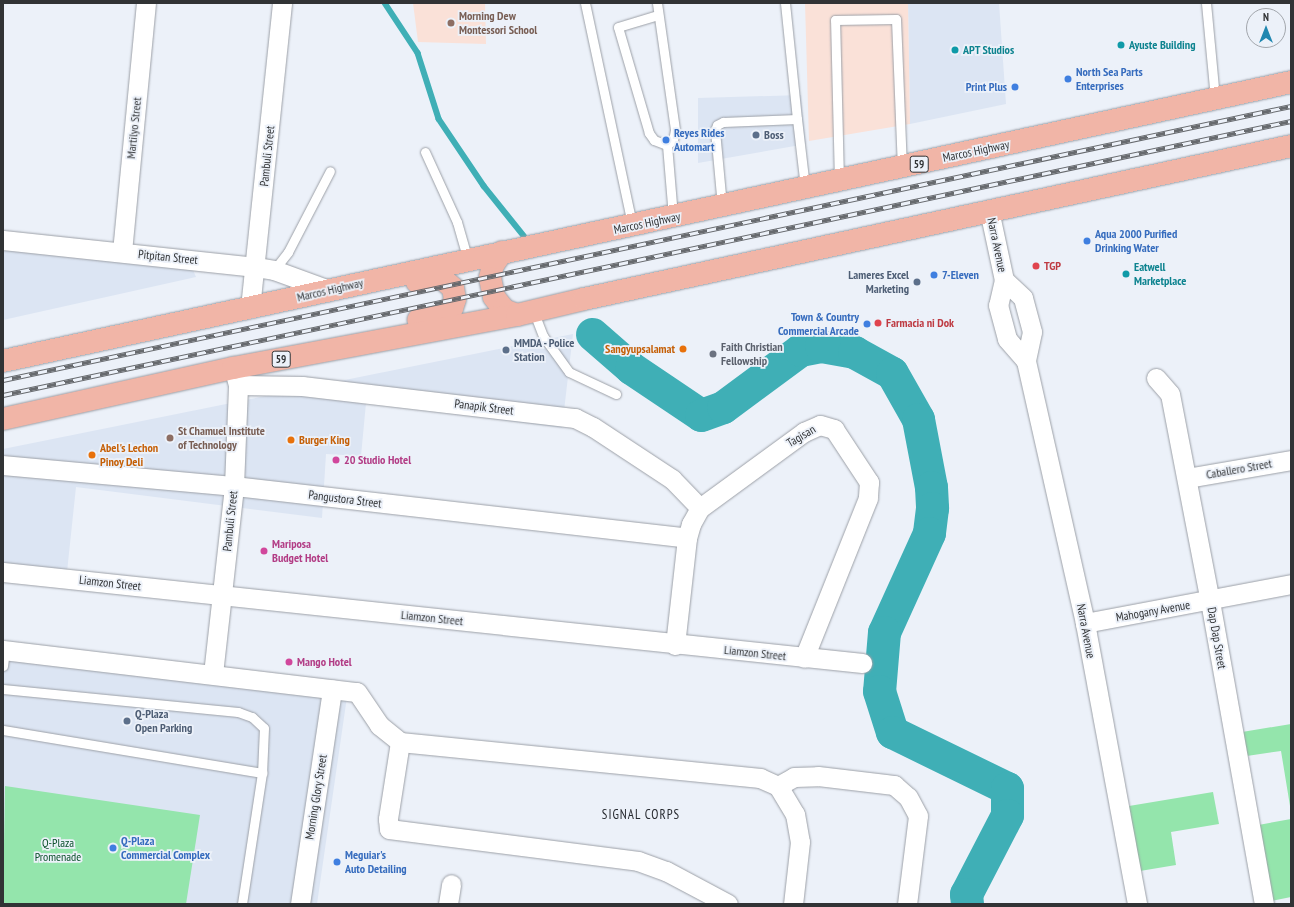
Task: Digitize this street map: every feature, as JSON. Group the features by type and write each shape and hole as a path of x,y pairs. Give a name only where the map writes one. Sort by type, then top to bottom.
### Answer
{"main road":[{"name":"Marcos Highway","path":"3,361 548,242 633,226 1291,82"},
{"name":"59","path":"3,420 236,376 990,210 1291,146"},
{"path":"511,250 493,265 490,278 494,297 504,310 525,313"},
{"path":"236,376 255,354 445,315 452,308 454,299 453,288 440,277 274,311 250,308"}],"street":[{"name":"Martilyo Street","path":"122,252 146,3"},
{"name":"Pambuli Street","path":"250,308 256,266 282,3"},
{"name":"Narra Avenue","path":"990,210 1004,280 998,305 1007,339 1026,361"},
{"name":"Pitpitan Street","path":"3,240 256,266 274,270 330,290"},
{"name":"Narra Avenue","path":"1004,280 1023,298 1032,332 1026,361 1085,622 1137,904"},
{"name":"Pambuli Street","path":"213,674 234,486 236,376"},
{"name":"Panapik Street","path":"236,376 302,386 575,418 672,480 700,508"},
{"name":"Dap Dap Street","path":"1156,378 1170,394 1210,601 1264,904"},
{"name":"Tagisan","path":"675,645 687,538 691,524 700,508 804,432 820,425 834,429 869,482 868,498 804,658"},
{"name":"Caballero Street","path":"1187,478 1291,460"},
{"name":"Pangustora Street","path":"3,465 234,486 687,538"},
{"name":"Liamzon Street","path":"3,572 675,645 862,663"},
{"name":"Mahogany Avenue","path":"1085,622 1210,601 1291,584"},
{"path":"4,655 213,674 357,692 379,725 400,742 760,778 778,786 795,814 800,842 793,904"},
{"name":"Morning Glory Street","path":"300,904 332,689"},
{"path":"400,742 388,819 390,829 638,861 666,871 728,904"},
{"path":"778,786 794,777 818,776 894,785 908,797 918,816 907,904"},
{"path":"448,904 451,884"}],"lane":[{"path":"585,3 633,226"},
{"path":"657,3 675,130 673,140 667,145"},
{"path":"785,3 805,188"},
{"path":"1206,3 1215,99"},
{"path":"658,15 618,27 649,133 654,140 667,145"},
{"path":"839,181 835,20 896,19 902,167"},
{"path":"722,206 717,167 715,130 717,125 723,122 797,119"},
{"path":"667,145 673,217"},
{"path":"425,152 457,222 468,260"},
{"path":"274,270 288,252 330,171"},
{"path":"525,313 570,372 616,394"},
{"path":"3,689 238,712 252,717 264,728 262,773 242,904"},
{"path":"3,730 262,773"}],"shaded area":[{"name":"Morning Dew Montessori School","path":"413,3 485,3 486,44 418,42"},
{"path":"805,3 908,3 910,124 809,141"},
{"name":"APT Studios","path":"908,3 999,3 1006,104 910,124"},
{"path":"801,95 806,144 698,163 698,98"},
{"path":"3,241 187,256 196,277 3,320"},
{"path":"573,334 562,428 366,403 361,456 326,454 322,518 76,487 67,572 3,565 3,449"},
{"path":"3,641 349,683 317,904 3,904"}],"green space":[{"path":"1291,724 1291,812 1281,751 1240,757 1236,733"},
{"name":"Q-Plaza Promenade","path":"5,786 200,815 186,904 3,904"},
{"path":"1213,792 1219,824 1171,832 1176,865 1134,872 1123,807"},
{"path":"1291,819 1291,897 1266,902 1253,826"}],"waterway":[{"path":"385,3 418,53 439,119 484,186 524,236"},
{"path":"592,334 631,368 701,415 723,407 800,350 821,346 854,352 892,373 918,419 931,487 932,508 929,533 884,632 879,691 892,732 1007,788 1007,815 966,894 967,904"}],"railway":[{"path":"3,380 1291,106"},
{"path":"3,395 1291,121"}],"place":[{"name":"Morning Dew Montessori School","path":"451,23"},
{"name":"Ayuste Building","path":"1121,45"},
{"name":"APT Studios","path":"955,50"},
{"name":"North Sea Parts Enterprises","path":"1068,79"},
{"name":"Print Plus","path":"1015,87"},
{"name":"Boss","path":"756,135"},
{"name":"Reyes Rides Automart","path":"666,140"},
{"name":"Aqua 2000 Purified Drinking Water","path":"1087,241"},
{"name":"TGP","path":"1036,266"},
{"name":"Eatwell Marketplace","path":"1126,274"},
{"name":"7-Eleven","path":"934,275"},
{"name":"Lameres Excel Marketing","path":"917,282"},
{"name":"Farmacia ni Dok","path":"878,323"},
{"name":"Town & Country Commercial Arcade","path":"867,324"},
{"name":"Sangyupsalamat","path":"683,349"},
{"name":"MMDA - Police Station","path":"506,350"},
{"name":"Faith Christian Fellowship","path":"713,354"},
{"name":"St Chamuel Institute of Technology","path":"170,438"},
{"name":"Burger King","path":"291,440"},
{"name":"Abel's Lechon Pinoy Deli","path":"92,455"},
{"name":"20 Studio Hotel","path":"336,460"},
{"name":"Mariposa Budget Hotel","path":"264,551"},
{"name":"Mango Hotel","path":"289,662"},
{"name":"Q-Plaza Open Parking","path":"127,721"},
{"name":"Q-Plaza Commercial Complex","path":"113,848"},
{"name":"Meguiar's Auto Detailing","path":"337,862"}],"district":[{"name":"SIGNAL CORPS","path":"641,815"}]}
